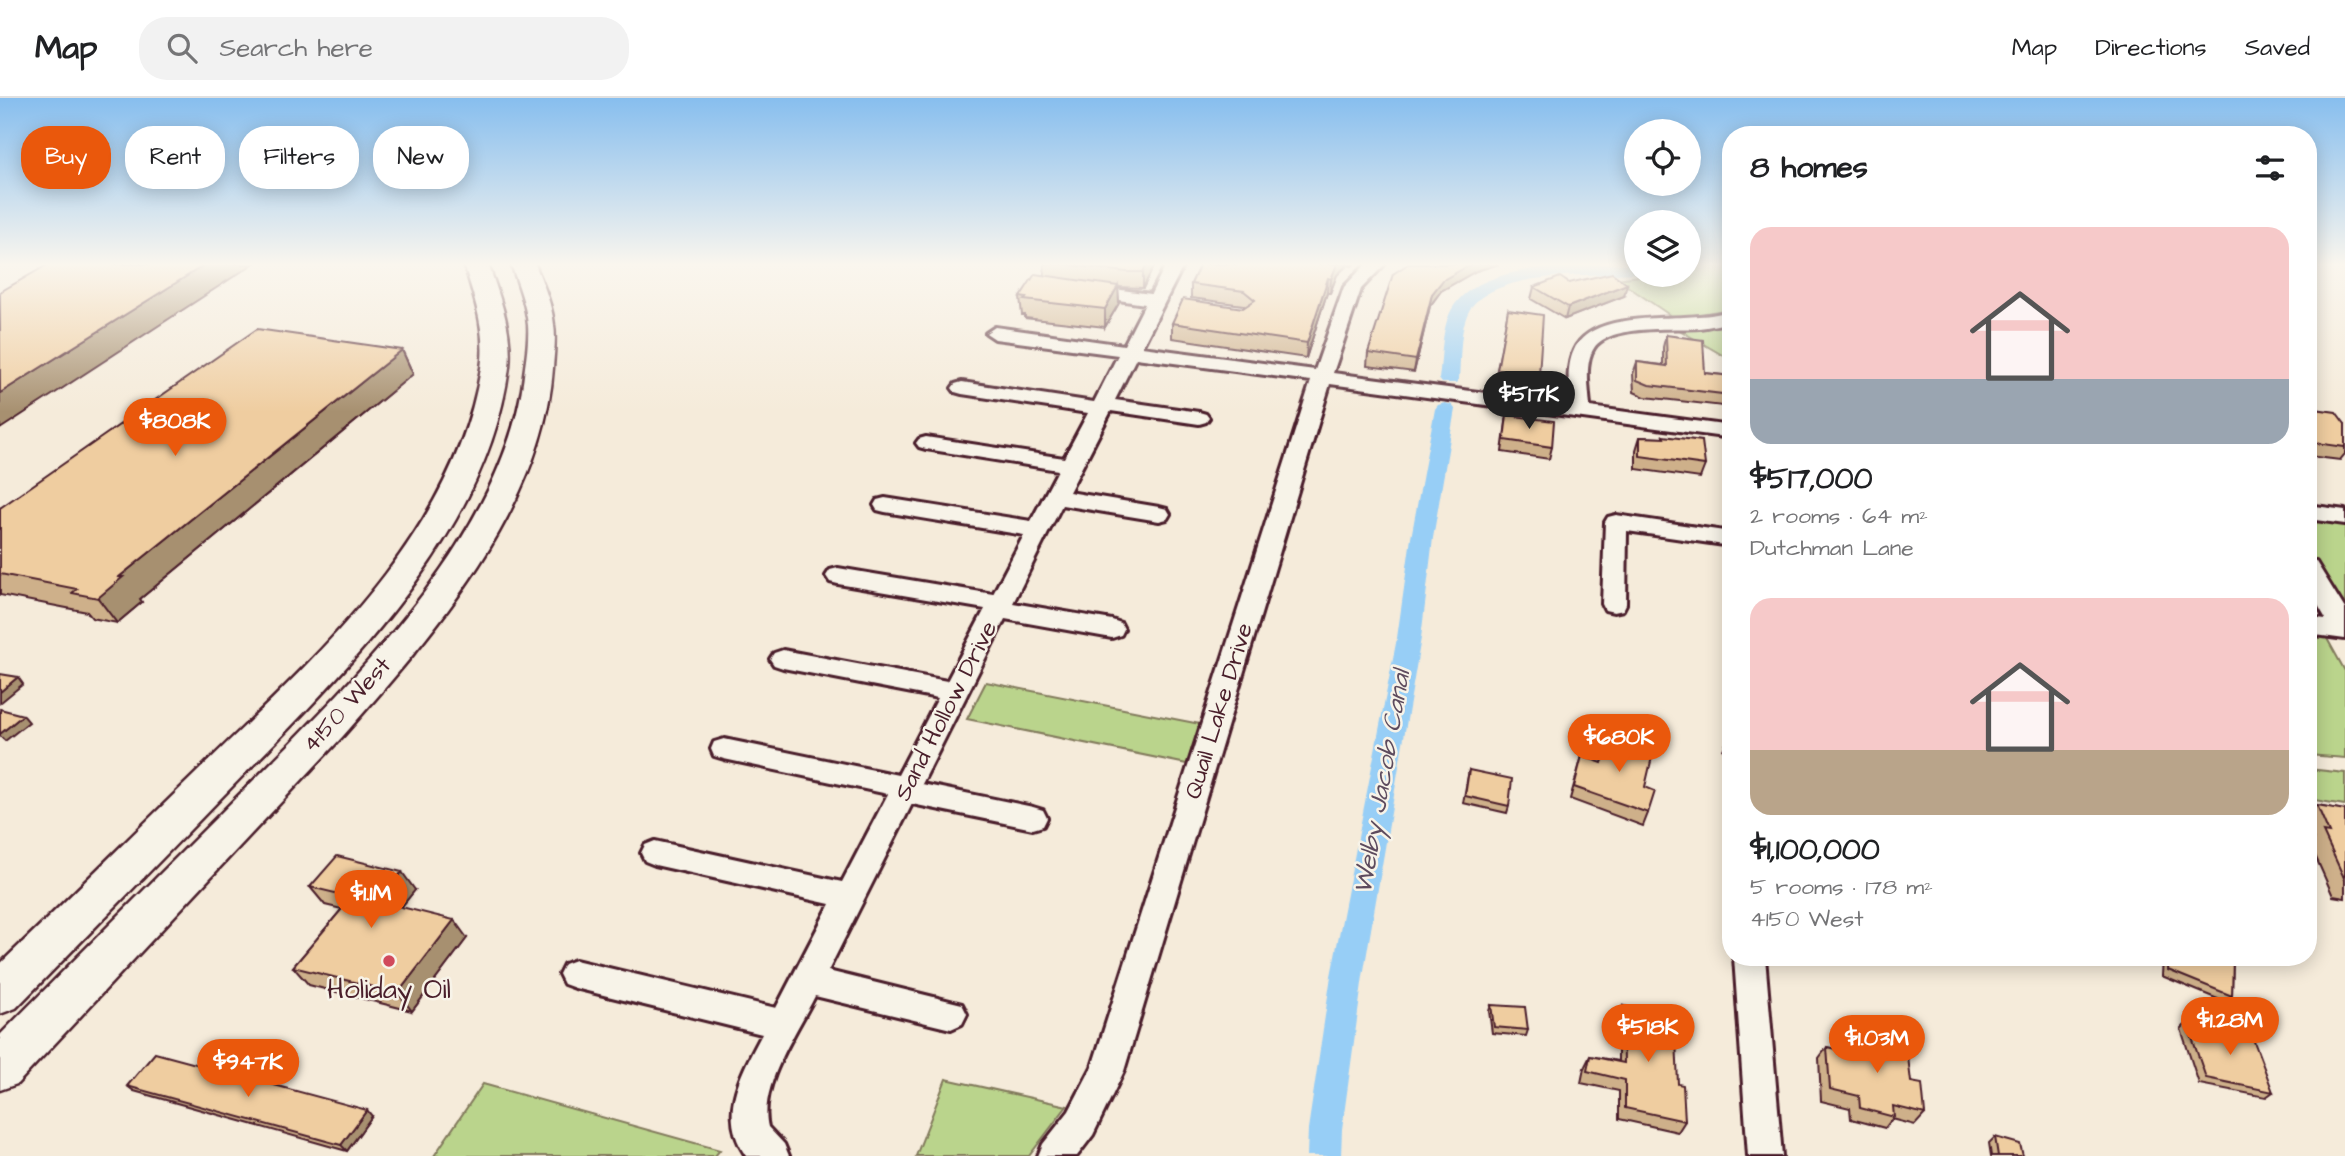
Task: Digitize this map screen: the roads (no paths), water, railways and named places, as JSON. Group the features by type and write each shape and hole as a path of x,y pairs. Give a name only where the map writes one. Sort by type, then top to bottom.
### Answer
{"street":[{"name":"4150 West","path":"0,994 309,685 367,618 416,553 462,475 482,426 491,390 496,344 491,313"},
{"name":"4150 West","path":"0,1068 329,727 407,639 460,566 482,533 513,470 527,432 539,384 542,346 539,313"},
{"name":"Sand Hollow Drive","path":"772,1156 757,1143 747,1114 754,1083 1151,313"},
{"name":"Quail Lake Drive","path":"1055,1156 1096,1097 1116,1045 1343,313"},
{"path":"1580,411 1582,352 1595,337 1611,330 1634,326 1722,318"},
{"path":"995,333 1722,431"},
{"path":"962,388 1199,418"},
{"path":"926,443 1072,466"},
{"path":"1056,497 1159,514"},
{"path":"885,505 1039,530"},
{"path":"2317,513 2345,517"},
{"path":"1614,604 1616,522 1722,538"},
{"path":"838,576 1112,629"},
{"path":"2317,582 2345,630"},
{"path":"2317,626 2345,630"},
{"path":"783,659 955,692"},
{"path":"724,749 1033,818"},
{"path":"655,853 850,896"},
{"path":"1750,966 1765,1156"},
{"path":"575,974 784,1025"},
{"path":"807,980 951,1014"}],"waterway":[{"name":"Welby Jacob Canal","path":"1449,379 1459,313"},
{"name":"Welby Jacob Canal","path":"1324,1156 1325,1129 1347,976 1409,638 1422,538 1445,409"}],"place":[{"name":"Holiday Oil","path":"389,961"}]}
